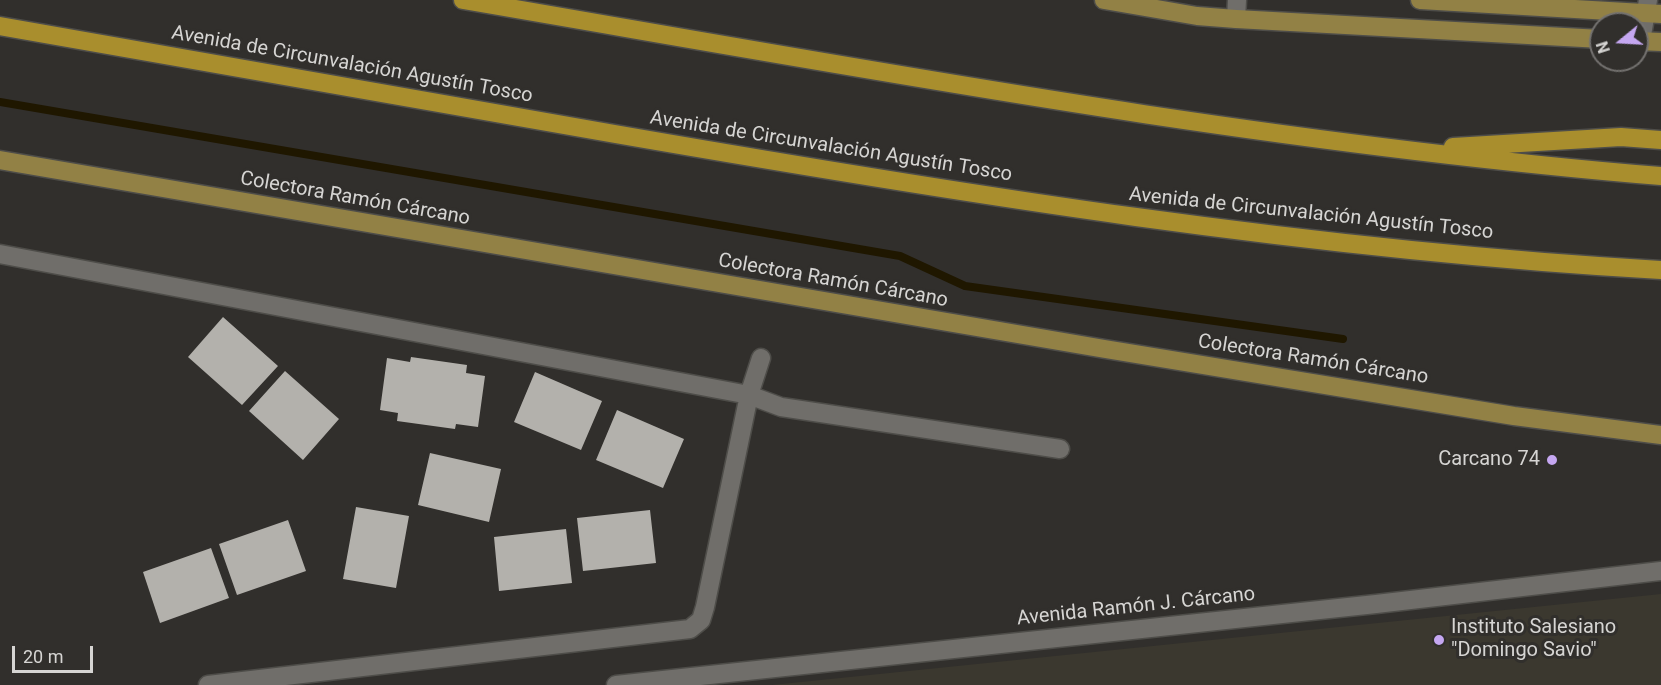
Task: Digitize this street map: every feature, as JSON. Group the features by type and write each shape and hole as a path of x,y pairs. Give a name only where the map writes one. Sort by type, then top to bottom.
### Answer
{"highway":[{"path":"463,0 972,87 1210,124 1403,151 1661,176"},
{"name":"Avenida de Circunvalación Agustín Tosco","path":"0,26 807,167 1113,215 1448,254 1661,270"},
{"path":"1403,151 1621,136 1661,140"},
{"path":"1602,267 1661,278"}],"main road":[{"path":"1104,0 1197,16 1589,38"},
{"path":"1420,0 1652,9"},
{"name":"Colectora Ramón Cárcano","path":"0,160 1116,351 1514,416 1661,435"}],"street":[{"path":"1236,19 1237,0"},
{"path":"0,254 749,395 781,407 1060,448"},
{"path":"208,685 690,629 701,620 705,607 749,395 761,358"},
{"name":"Avenida Ramón J. Cárcano","path":"616,685 1376,604 1661,571"}],"shaded area":[{"name":"Instituto Salesiano \"Domingo Savio\"","path":"1661,594 1661,685 772,685"}],"building":[{"path":"223,317 278,366 242,405 188,357"},
{"path":"411,357 467,365 466,373 485,376 478,427 456,424 455,429 397,421 398,413 380,410 387,358 410,362"},
{"path":"285,371 339,419 303,460 249,411"},
{"path":"535,372 602,401 581,450 514,422"},
{"path":"617,410 684,439 663,488 596,460"},
{"path":"430,453 501,469 489,522 418,505"},
{"path":"356,507 409,516 396,588 343,579"},
{"path":"650,510 656,563 583,571 577,518"},
{"path":"288,520 306,571 237,595 219,544"},
{"path":"566,529 572,583 499,591 494,537"},
{"path":"211,548 229,598 160,623 143,572"}],"waterway":[{"path":"0,102 900,256 965,286 1343,339"}],"place":[{"name":"Carcano 74","path":"1552,460"},
{"name":"Instituto Salesiano \"Domingo Savio\"","path":"1439,640"}]}
